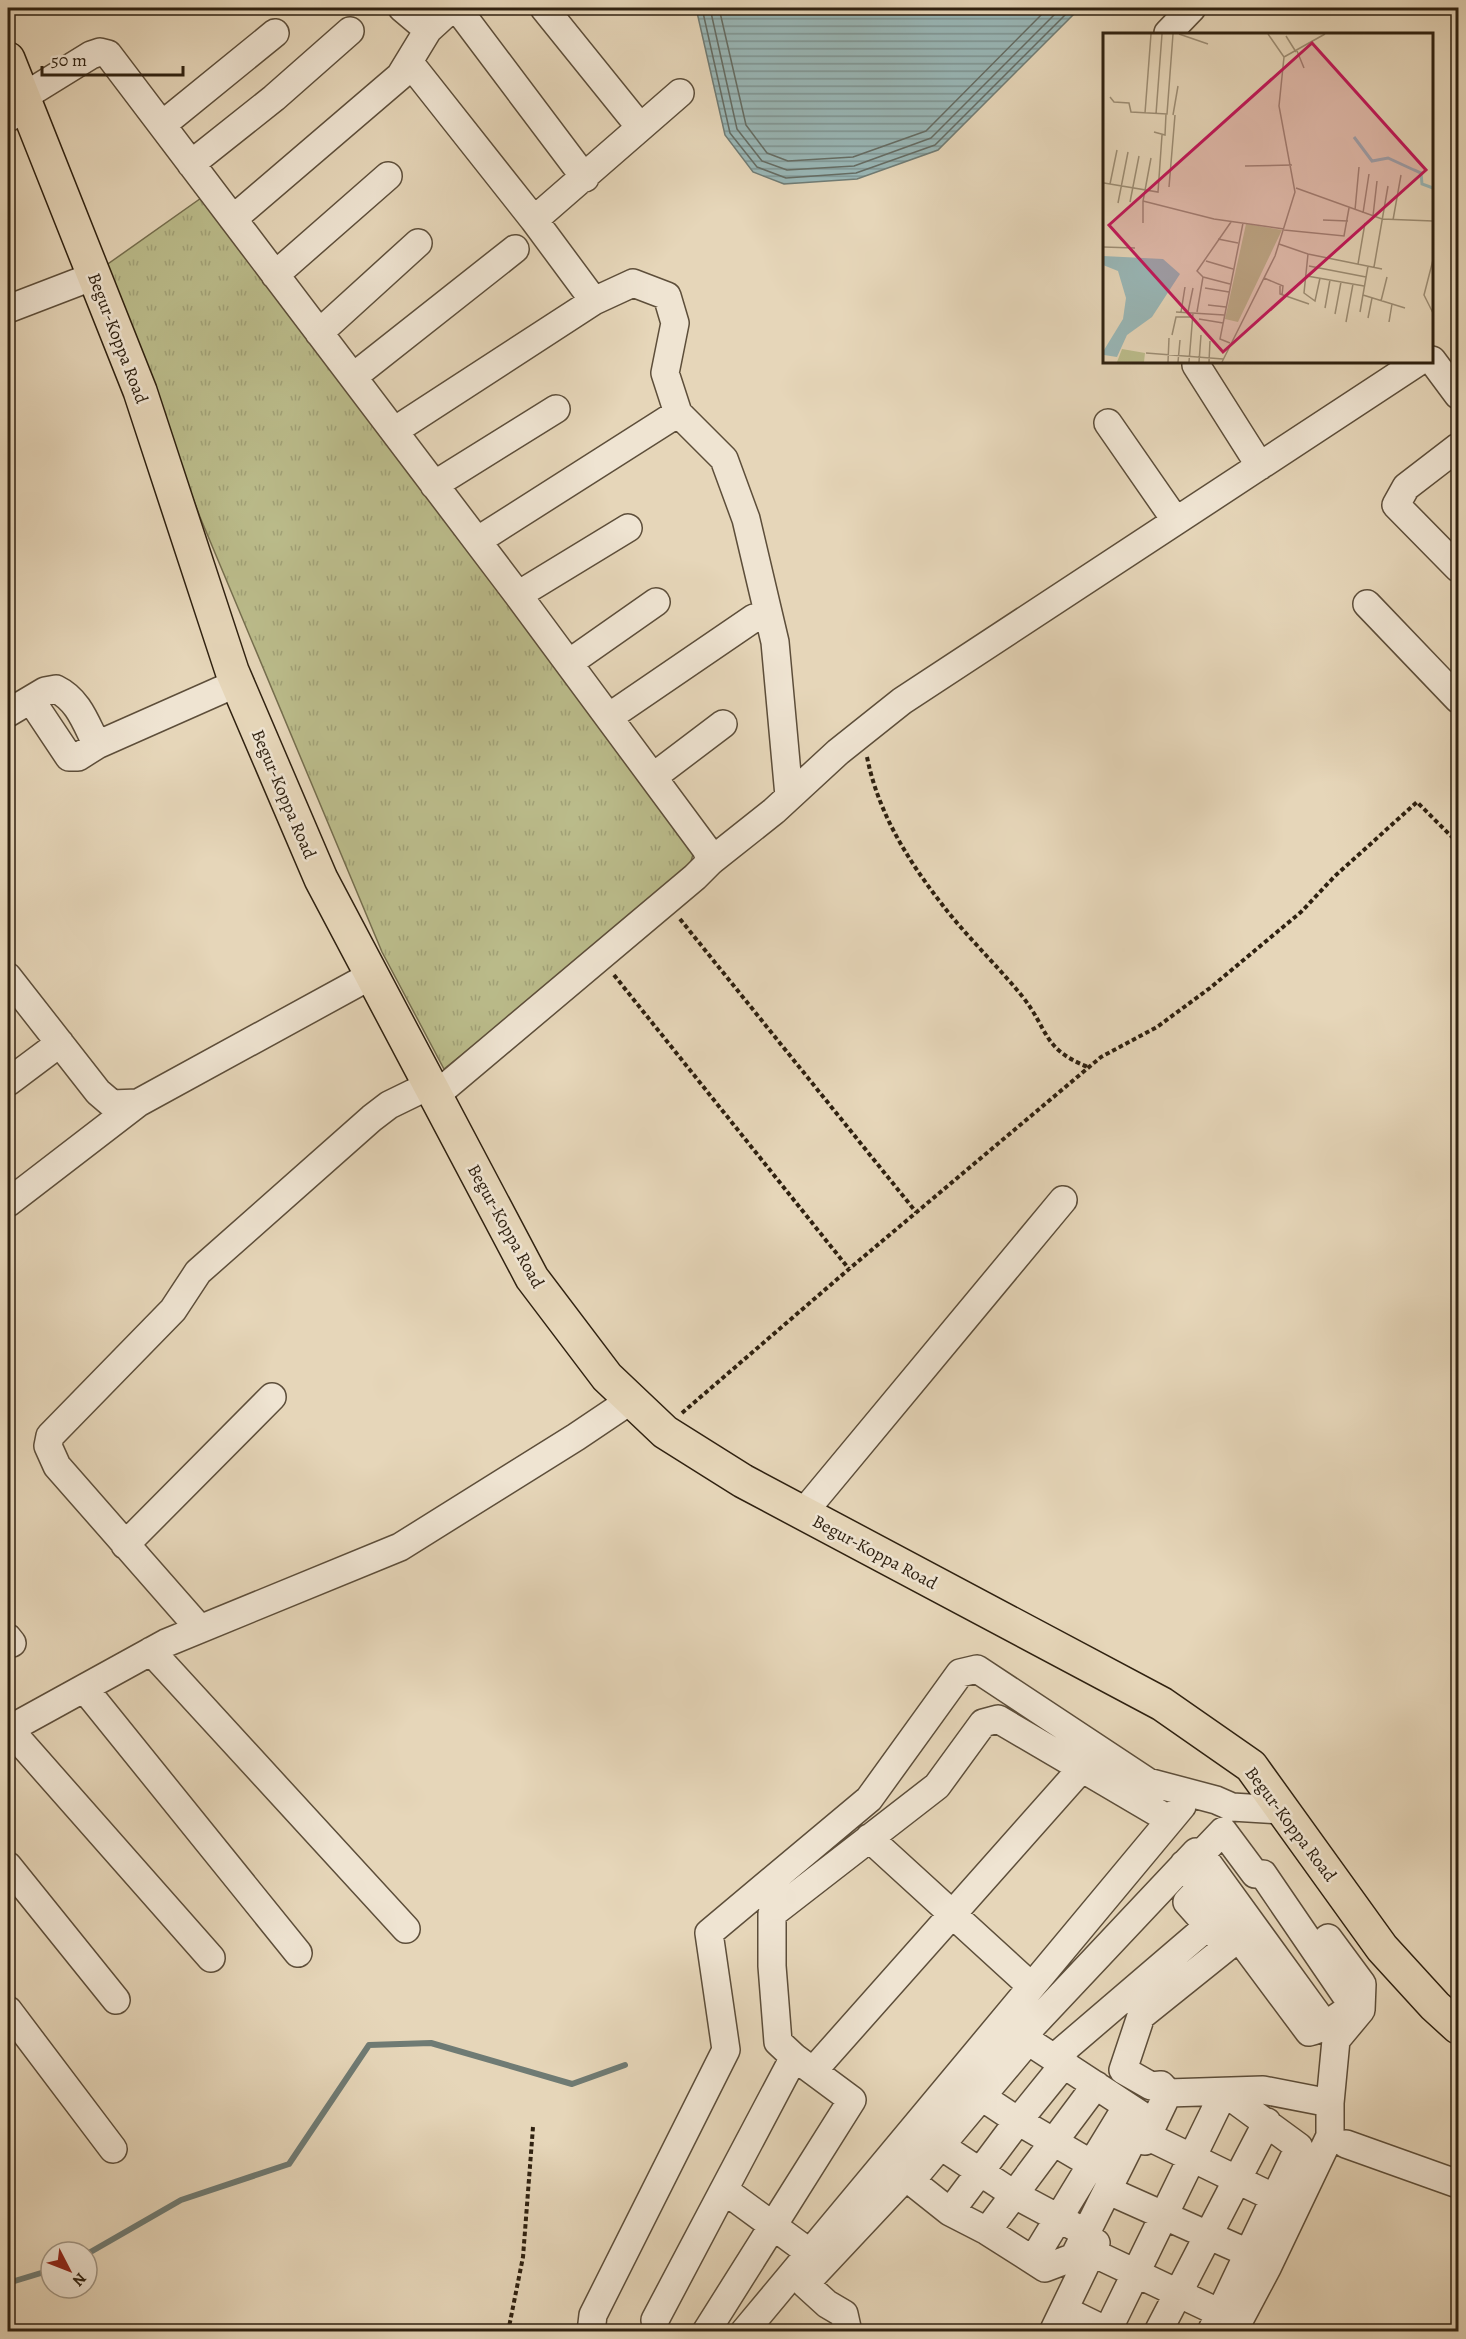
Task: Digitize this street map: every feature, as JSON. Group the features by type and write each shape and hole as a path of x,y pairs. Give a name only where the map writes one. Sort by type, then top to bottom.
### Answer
{"main road":[{"name":"Begur-Koppa Road","path":"8,59 19,107 94,276 140,391 237,683 321,879 532,1278 607,1377 665,1432 743,1481 1161,1704 1251,1766 1382,1948 1435,2006 1458,2027"}],"street":[{"path":"402,8 428,30"},
{"path":"233,219 400,76 428,30 452,8"},
{"path":"457,8 585,178"},
{"path":"544,8 640,127"},
{"path":"1168,33 1192,8"},
{"path":"191,164 274,98 350,31"},
{"path":"162,125 274,33"},
{"path":"19,107 100,52 108,54 518,594 706,849 711,861"},
{"path":"409,62 534,220 594,301"},
{"path":"534,220 680,93"},
{"path":"275,275 388,176"},
{"path":"320,333 418,243"},
{"path":"353,377 515,249"},
{"path":"8,309 94,276"},
{"path":"394,431 594,301 633,283 667,296 675,323 665,373 678,413 724,459 746,519 775,642 789,796"},
{"path":"200,1629 57,1466 48,1446 50,1436 173,1310 198,1272 372,1118 389,1105 433,1090 600,958 711,861 902,701 1416,363"},
{"path":"1433,363 1458,394"},
{"path":"1196,365 1260,466"},
{"path":"434,484 556,409"},
{"path":"477,541 678,413"},
{"path":"1108,423 1176,521"},
{"path":"1458,447 1406,487 1396,505 1458,568"},
{"path":"518,594 628,528"},
{"path":"568,663 656,602"},
{"path":"1367,603 1458,699"},
{"path":"609,717 754,618"},
{"path":"97,745 77,705 64,692 56,688 19,706 69,757 78,758 97,745 237,683"},
{"path":"653,777 723,724"},
{"path":"8,1203 138,1103 372,975"},
{"path":"8,977 98,1092 112,1104 138,1103"},
{"path":"8,1082 60,1043"},
{"path":"803,1513 1063,1200"},
{"path":"125,1545 272,1397"},
{"path":"211,1958 8,1730 151,1651 400,1547 631,1400"},
{"path":"151,1651 406,1929"},
{"path":"591,2331 593,2315 726,2050 709,1933 869,1799 960,1673 977,1669 1148,1782 1212,1803 1232,1807 1282,1810"},
{"path":"84,1688 298,1953"},
{"path":"706,2331 852,2100 778,2042 772,1976 772,1914 937,1786 983,1724 998,1719 1170,1820"},
{"path":"655,2320 724,2190 804,2064 952,1915 1082,1768"},
{"path":"744,2331 1170,1820 1212,1803"},
{"path":"848,2331 844,2314 827,2304 805,2284 897,2186 969,2093 1184,1864 1212,1803"},
{"path":"1212,1803 1294,1893 1362,1984 1361,2010 1336,2040 1330,2103 1330,2136 1268,2268 1221,2325"},
{"path":"1184,1864 1201,1887 1283,1951 1353,2006 1319,2030 1309,2032 1283,1951 1263,1874 1254,1874 1223,1831 1201,1854 1232,1897 1283,1951"},
{"path":"869,1838 1031,1986"},
{"path":"8,1866 116,2000"},
{"path":"1201,1887 1186,1902 1227,1947 1142,2016 1123,2070 1151,2086 1161,2085 1168,2093 1263,2091 1330,2103"},
{"path":"950,2212 1060,2060 1208,1926"},
{"path":"8,2010 113,2149"},
{"path":"1089,2242 1074,2257 1044,2268 987,2231 950,2212 911,2181 1028,2041 1144,2117 1108,2178 1089,2242 1058,2321 1108,2331 1224,2092"},
{"path":"987,2231 1096,2085"},
{"path":"1221,2325 1248,2253 1299,2147 1224,2092"},
{"path":"1033,2260 1058,2219 1108,2178 1147,2136 1168,2093"},
{"path":"982,2097 1164,2216 1248,2253"},
{"path":"1158,2331 1267,2122"},
{"path":"1147,2136 1275,2198"},
{"path":"1346,2144 1458,2184"},
{"path":"941,2146 1058,2219 1136,2274 1177,2294 1221,2325"},
{"path":"724,2190 810,2253"}],"path":[{"path":"862,733 870,772 883,811 909,857 942,904 1024,998 1046,1038 1068,1059 1088,1067"},
{"path":"665,1432 688,1406 1088,1067 1101,1057 1172,1018 1301,912 1335,876 1417,802 1458,843"},
{"path":"666,902 916,1212"},
{"path":"600,958 849,1269"},
{"path":"508,2331 523,2257 533,2127"}],"green space":[{"path":"204,196 694,851 687,875 444,1069 382,952 200,517 105,266"}],"water":[{"path":"696,8 1080,8 938,150 857,179 784,184 753,172 725,135"}],"waterway":[{"path":"99,2247 181,2200 289,2164 369,2045 431,2043 572,2084 625,2065"},
{"path":"8,2283 39,2274"}]}
